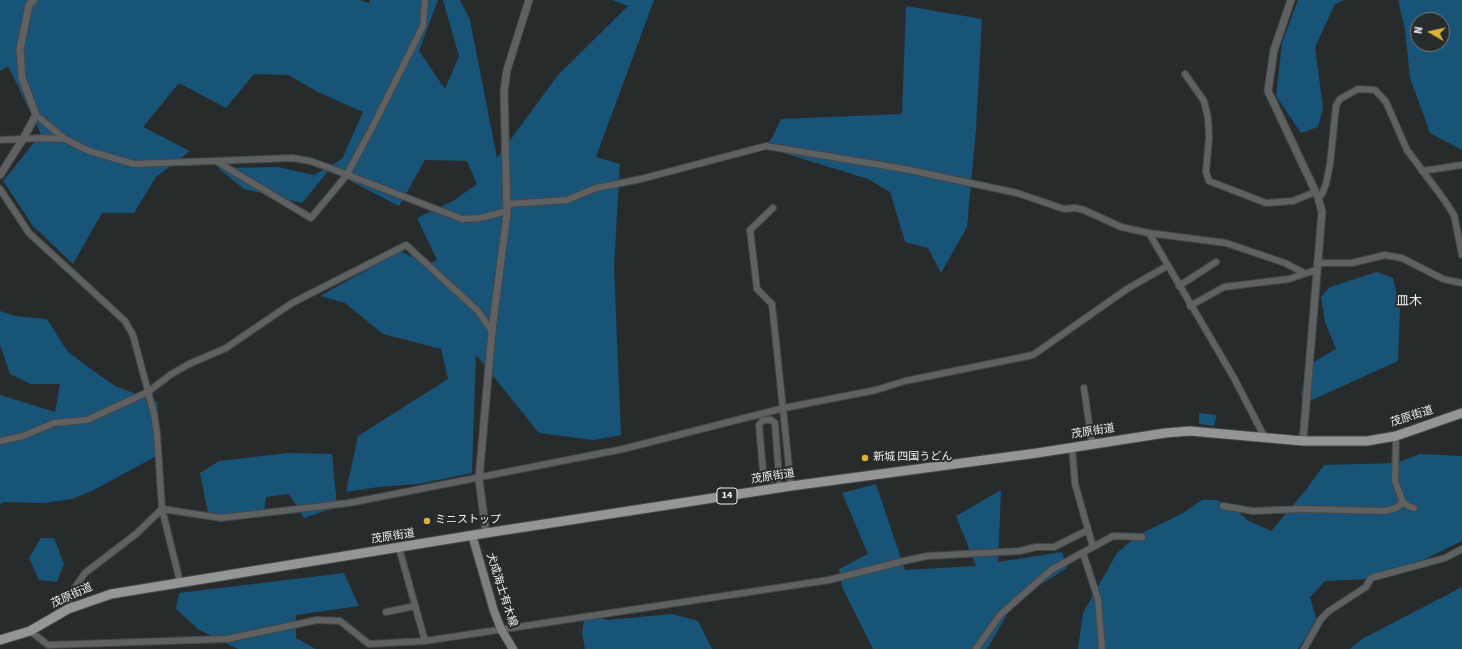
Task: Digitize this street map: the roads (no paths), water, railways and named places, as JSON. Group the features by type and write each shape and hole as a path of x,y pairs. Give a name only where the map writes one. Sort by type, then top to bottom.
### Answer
{"main road":[{"name":"茂原街道","path":"0,640 30,631 68,609 111,594 472,535 791,486 1190,431 1303,441 1367,441 1396,436 1462,413"},
{"name":"犬成海士有木線","path":"472,535 501,629 513,649"}],"street":[{"path":"34,0 29,4 20,49 22,78 36,115 65,139 89,151 134,164 292,158 310,161 462,219 480,218 507,207 567,200 596,188 766,146 905,169 1017,194 1064,209 1075,208 1084,210 1121,227 1149,233 1226,243 1285,263 1304,273"},
{"path":"214,160 225,164 311,218 346,176 373,126 423,26 425,0"},
{"path":"486,533 479,479 492,331 507,207 504,91 507,70 529,0"},
{"path":"1291,0 1274,50 1268,92 1317,194 1322,212 1303,441"},
{"path":"1185,74 1204,102 1208,118 1209,137 1206,172 1209,181 1213,184 1266,203 1293,201 1317,194 1326,184 1330,164 1336,106 1340,99 1358,89 1375,90 1386,102 1407,150 1454,215 1462,255"},
{"path":"0,175 23,140 36,115"},
{"path":"0,140 41,138 65,139"},
{"path":"1422,171 1462,165"},
{"path":"0,189 29,233 125,321 138,349 157,433 162,509 180,582"},
{"path":"773,208 750,230 757,289 772,304 791,486"},
{"path":"1149,233 1178,286 1234,378 1265,438"},
{"path":"0,441 23,436 54,423 87,420 148,392 170,375 189,364 226,348 292,303 406,245 478,311 492,331"},
{"path":"1190,306 1224,287 1289,279 1317,266 1352,262 1385,255 1402,258 1443,279 1462,283"},
{"path":"1178,286 1216,262"},
{"path":"162,509 221,518 349,503 479,479 623,449 784,408 876,390 904,381 1033,355 1127,289 1167,266"},
{"path":"1084,388 1092,444"},
{"path":"779,478 772,479 763,471 759,425 763,420 771,420 775,423 779,478 779,488"},
{"path":"1396,436 1395,481 1403,502 1414,508"},
{"path":"1072,448 1075,484 1093,547"},
{"path":"1223,506 1253,511 1302,509 1385,511 1396,508 1403,502"},
{"path":"68,609 70,595 85,573 136,534 162,509"},
{"path":"30,631 48,645 227,638 317,620 340,621 369,644 425,641 829,580 928,556 1020,551 1036,547 1054,547 1088,530"},
{"path":"976,649 1000,615 1050,570 1113,536 1142,537"},
{"path":"399,548 425,641"},
{"path":"1304,649 1321,619 1329,611 1366,587 1371,578 1445,558 1462,549"},
{"path":"1083,553 1098,599 1102,649"},
{"path":"386,612 415,606"}],"place":[{"name":"新城 四国うどん","path":"865,458"},
{"name":"ミニストップ","path":"427,521"}],"district":[{"name":"皿木","path":"1409,302"}]}
